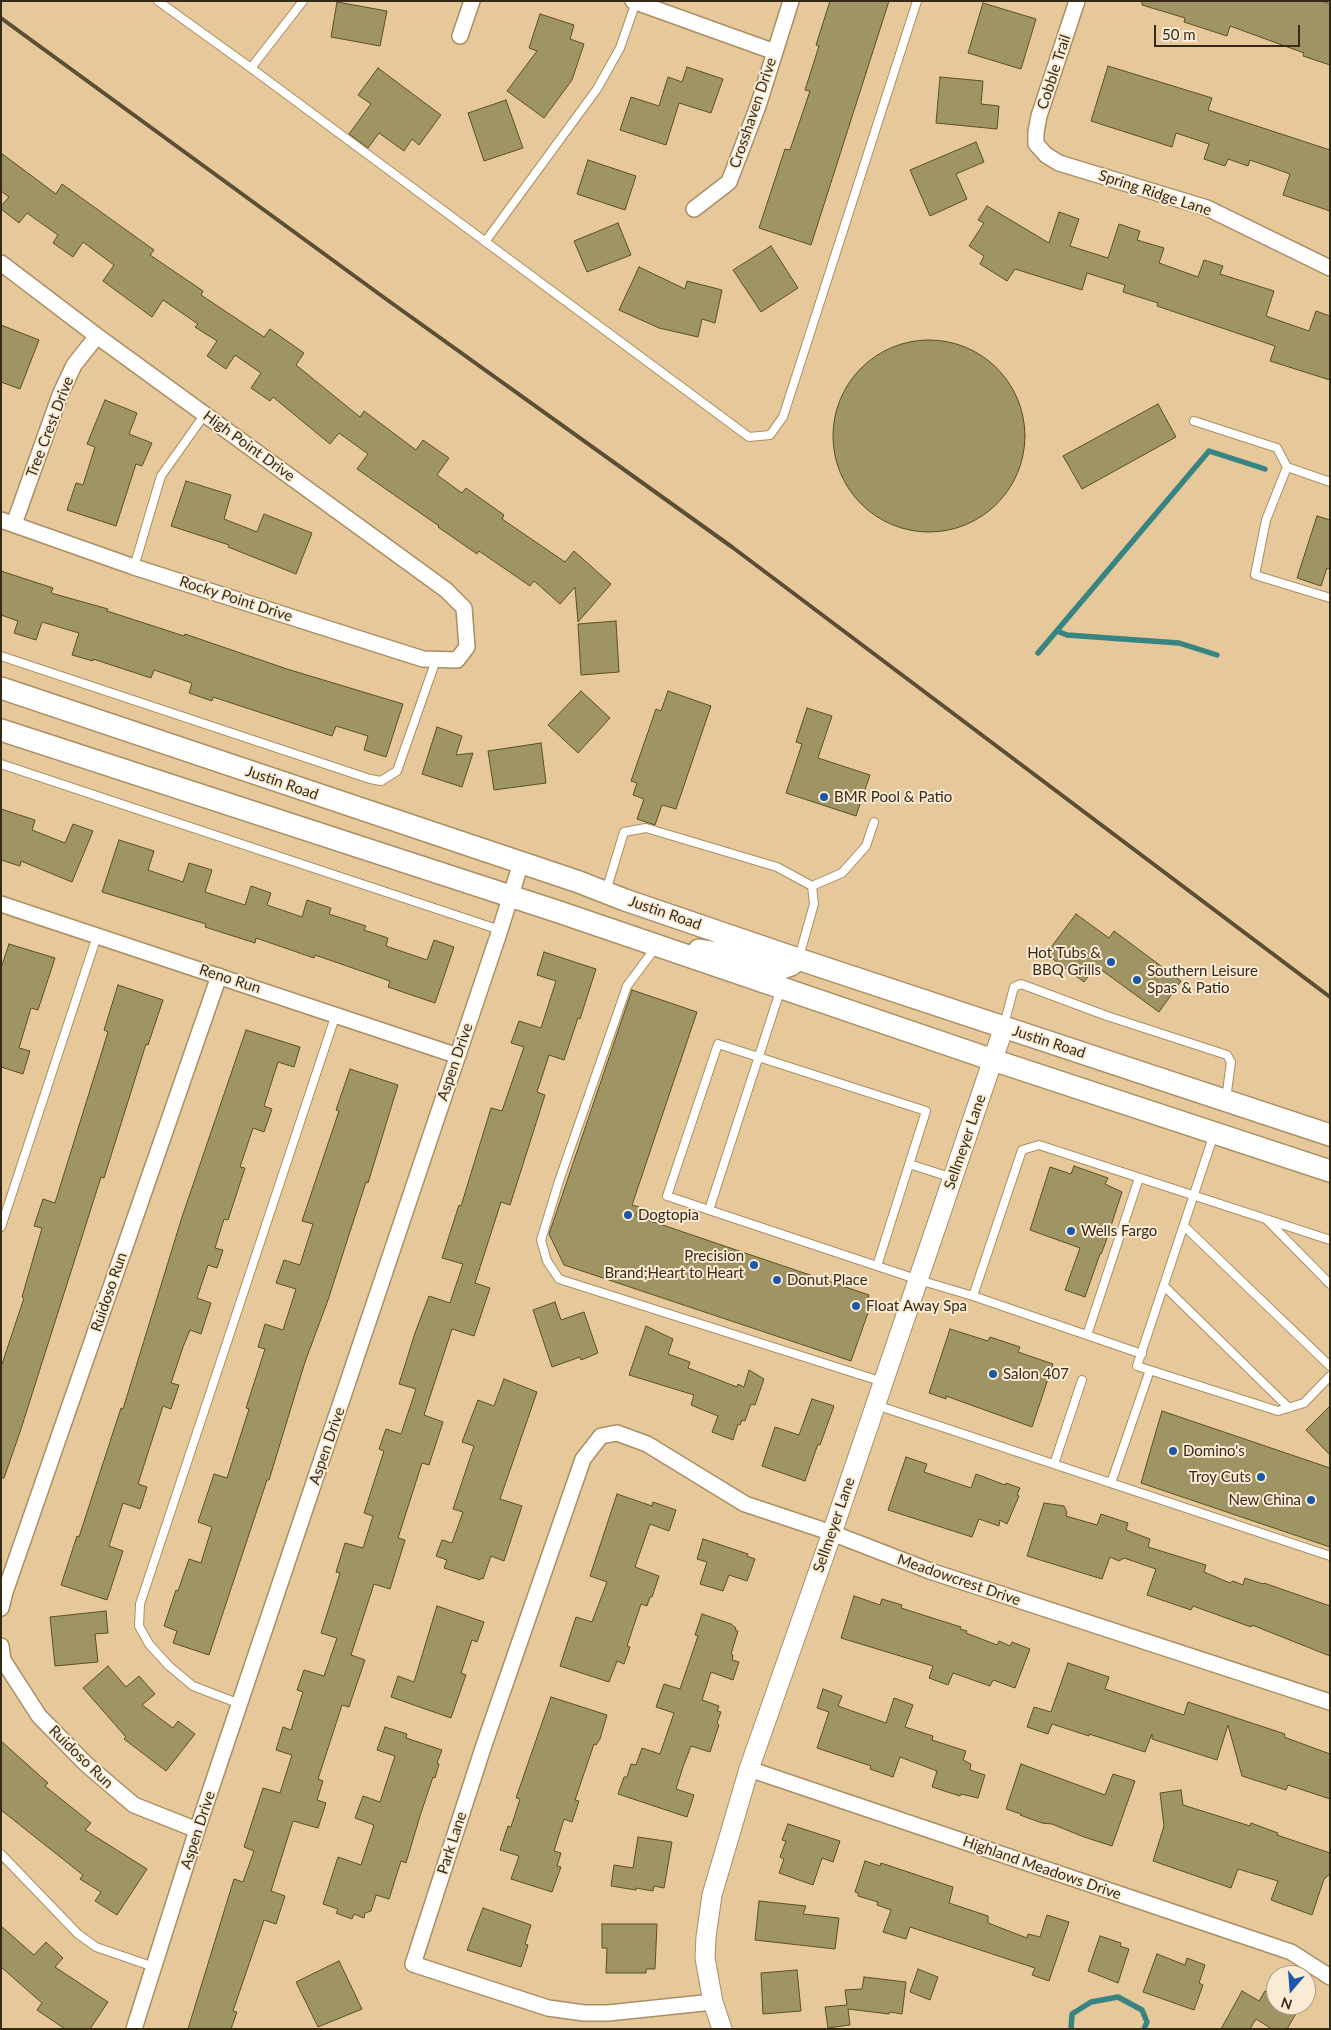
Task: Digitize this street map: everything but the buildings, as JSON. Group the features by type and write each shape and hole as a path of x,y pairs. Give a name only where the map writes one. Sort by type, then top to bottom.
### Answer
{"main road":[{"name":"Justin Road","path":"1,688 579,882 798,958 1330,1135"},
{"path":"1,730 657,946 993,1060 1330,1171"},
{"path":"657,946 750,958 780,969 791,965 798,958"}],"street":[{"path":"460,36 472,1"},
{"name":"Crosshaven Drive","path":"694,209 729,182 758,106 791,1"},
{"name":"Cobble Trail","path":"1036,144 1039,116 1078,1"},
{"path":"635,2 775,52"},
{"name":"Spring Ridge Lane","path":"1036,144 1046,155 1059,163 1207,208 1330,268"},
{"name":"High Point Drive","path":"1,263 97,336 446,590 464,608 467,646"},
{"name":"Tree Crest Drive","path":"8,522 74,365 97,336"},
{"name":"Rocky Point Drive","path":"8,522 134,567 423,659 457,660 467,646"},
{"name":"Aspen Drive","path":"134,2029 197,1830 458,1056 521,863"},
{"name":"Reno Run","path":"1,904 458,1056"},
{"name":"Ruidoso Run","path":"1,1608 219,976"},
{"name":"Sellmeyer Lane","path":"722,2029 713,2002 705,1958 711,1904 749,1770 876,1405 1004,1027"},
{"name":"Meadowcrest Drive","path":"600,1436 617,1433 647,1444 745,1504 832,1533 930,1571 1330,1702"},
{"name":"Park Lane","path":"600,1436 583,1459 484,1745 413,1964 548,2008 574,2012 608,2013 713,2002"},
{"name":"Ruidoso Run","path":"1,1646 3,1660 39,1716 86,1766 134,1805 197,1830"},
{"name":"Highland Meadows Drive","path":"749,1770 1291,1952 1330,1977"}],"lane":[{"path":"158,1 749,437 770,435 783,417 918,1"},
{"path":"251,68 303,1"},
{"path":"485,242 597,89 620,48 635,2"},
{"path":"134,567 161,476 205,414"},
{"path":"1194,421 1277,448 1287,467 1330,482"},
{"path":"1287,467 1266,520 1255,575 1330,598"},
{"path":"1,656 370,780 381,781 397,771 436,660"},
{"path":"1,764 500,930"},
{"path":"812,886 842,873 866,846 874,822"},
{"path":"606,892 624,832 646,828 777,867 812,886"},
{"path":"798,958 814,904 812,886"},
{"path":"1,1227 97,936"},
{"path":"657,946 627,986 616,1016 541,1240 548,1261 559,1280 883,1382"},
{"path":"1004,1027 1014,986 1021,984 1227,1055 1231,1062 1226,1101"},
{"path":"709,1210 781,988"},
{"path":"240,1704 193,1686 169,1666 150,1644 139,1626 140,1604 336,1014"},
{"path":"877,1266 926,1111 718,1044 666,1196 918,1280 973,1296 1142,1354"},
{"path":"1215,1133 1137,1366 1278,1411 1304,1403 1330,1376"},
{"path":"973,1296 1022,1150 1039,1145 1330,1240"},
{"path":"909,1164 953,1178"},
{"path":"1087,1335 1139,1178"},
{"path":"1266,1219 1330,1284"},
{"path":"1184,1226 1330,1366"},
{"path":"1164,1286 1289,1408"},
{"path":"1111,1483 1150,1370"},
{"path":"1054,1464 1082,1380"},
{"path":"876,1405 1330,1556"},
{"path":"1,1854 78,1934 96,1947 154,1967"}],"waterway":[{"path":"1038,653 1209,451 1265,469"},
{"path":"1057,631 1067,635 1179,643 1217,655"},
{"path":"1071,2029 1072,2014 1091,2002 1118,1997 1142,2010 1147,2022 1144,2029"}],"railway":[{"path":"1,18 386,299 732,547 1330,997"}],"place":[{"name":"BMR Pool & Patio","path":"824,797"},
{"name":"Hot Tubs & BBQ Grills","path":"1111,962"},
{"name":"Southern Leisure Spas & Patio","path":"1137,980"},
{"name":"Dogtopia","path":"628,1215"},
{"name":"Wells Fargo","path":"1071,1231"},
{"name":"Precision Brand;Heart to Heart","path":"754,1265"},
{"name":"Donut Place","path":"777,1280"},
{"name":"Float Away Spa","path":"856,1306"},
{"name":"Salon 407","path":"993,1374"},
{"name":"Domino's","path":"1173,1451"},
{"name":"Troy Cuts","path":"1261,1477"},
{"name":"New China","path":"1311,1500"}]}
